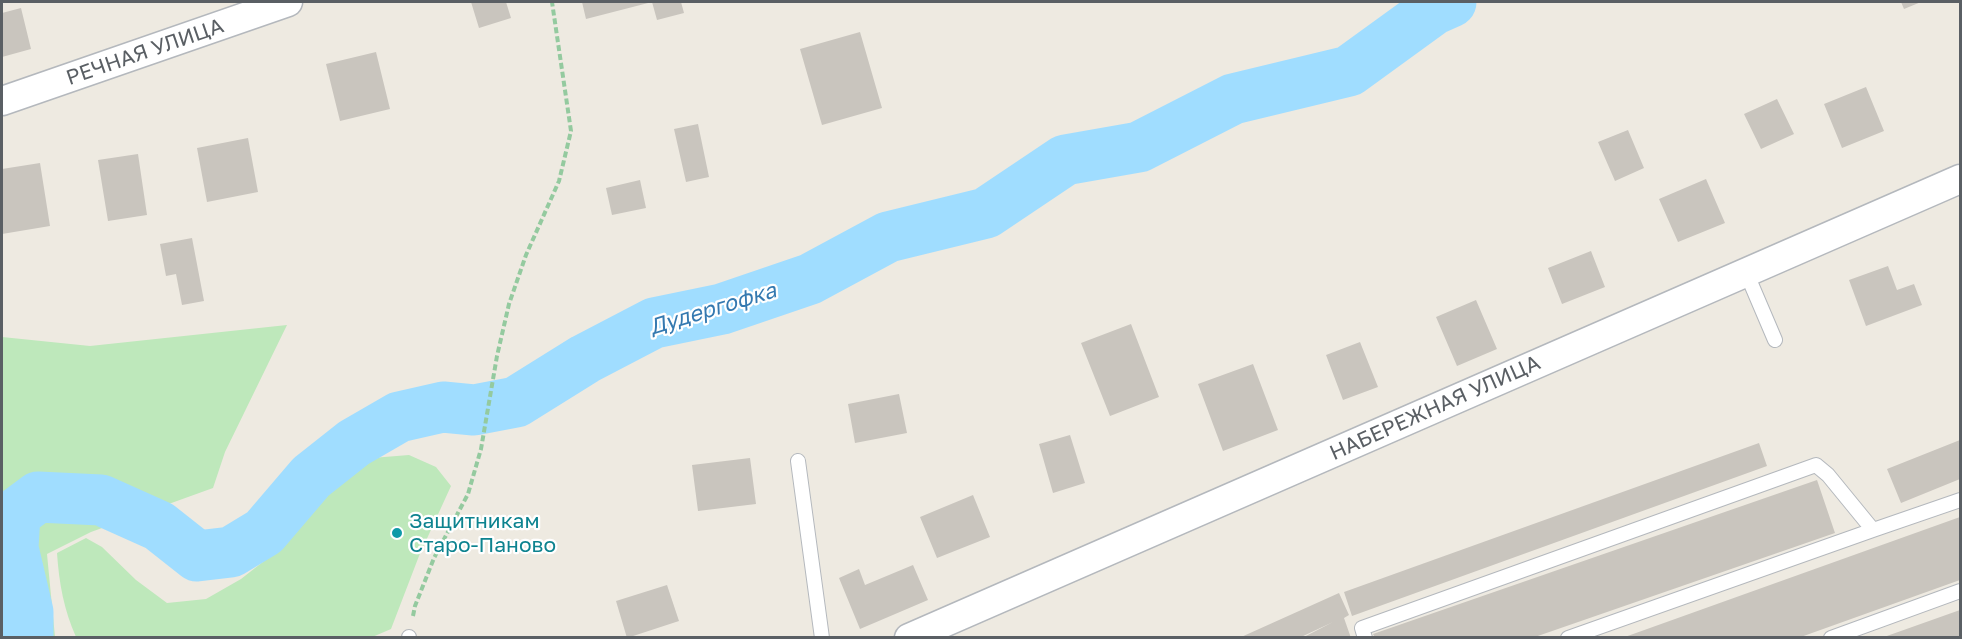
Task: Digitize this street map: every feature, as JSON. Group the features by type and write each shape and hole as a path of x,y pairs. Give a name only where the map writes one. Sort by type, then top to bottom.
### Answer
{"street":[{"name":"РЕЧНАЯ УЛИЦА","path":"2,101 288,2"},
{"name":"НАБЕРЕЖНАЯ УЛИЦА","path":"909,638 1960,179"}],"lane":[{"path":"1746,272 1775,340"},
{"path":"798,461 822,638"},
{"path":"1365,638 1362,628 1816,465 1828,475 1872,530"},
{"path":"1568,638 1960,500"},
{"path":"1831,638 1960,591"}],"path":[{"path":"409,637 415,606 435,558 468,494 481,449 497,356 509,304 526,255 559,181 571,131 552,2"}],"green space":[{"path":"287,325 225,452 213,488 91,532 47,554 55,637 2,637 2,337 90,346"},
{"path":"409,455 436,467 451,486 419,556 391,629 370,638 76,637 63,596 57,553 86,538 102,547 136,580 167,603 206,599 241,579 273,554 298,518 312,491 338,469 372,458"}],"building":[{"path":"471,2 506,2 511,18 479,28"},
{"path":"582,2 652,2 586,19"},
{"path":"652,2 681,2 684,13 657,20"},
{"path":"1901,2 1921,2 1904,9"},
{"path":"21,8 31,49 2,57 2,13"},
{"path":"860,32 882,108 822,125 800,49"},
{"path":"376,52 390,109 340,121 326,64"},
{"path":"1866,87 1884,131 1842,148 1824,104"},
{"path":"1777,99 1794,134 1761,149 1744,114"},
{"path":"698,124 709,177 686,182 674,129"},
{"path":"1628,130 1644,168 1615,181 1598,142"},
{"path":"248,138 258,192 207,202 197,148"},
{"path":"138,154 147,215 108,221 98,160"},
{"path":"40,163 50,226 2,234 2,169"},
{"path":"1706,179 1725,223 1678,242 1659,199"},
{"path":"640,180 646,208 612,215 606,188"},
{"path":"192,238 204,301 182,305 176,274 166,276 160,244"},
{"path":"1591,251 1605,287 1562,304 1548,268"},
{"path":"1888,266 1897,290 1914,284 1922,305 1866,326 1849,280"},
{"path":"1476,300 1497,349 1457,366 1436,317"},
{"path":"1131,324 1159,397 1110,416 1081,343"},
{"path":"1360,342 1378,387 1343,400 1326,355"},
{"path":"1253,364 1278,430 1223,451 1198,384"},
{"path":"899,394 907,433 855,443 848,404"},
{"path":"1070,435 1085,483 1053,493 1039,444"},
{"path":"1960,440 1960,479 1901,503 1887,469"},
{"path":"1759,443 1767,466 1352,616 1344,592"},
{"path":"750,458 756,504 698,511 692,465"},
{"path":"1817,480 1835,533 1532,638 1375,638 1373,634"},
{"path":"973,495 990,537 937,558 920,517"},
{"path":"1960,517 1960,580 1798,638 1622,638"},
{"path":"913,565 928,600 860,629 839,578 859,569 865,585"},
{"path":"667,585 679,621 627,638 616,601"},
{"path":"1339,593 1349,615 1344,618 1351,638 1302,638 1333,622 1299,638 1239,638"},
{"path":"1960,610 1960,638 1884,638 1884,637"}],"waterway":[{"name":"Дудергофка","path":"28,638 28,612 13,548 15,514 38,497 101,500 159,526 197,556 231,552 264,532 311,477 354,443 399,417 443,407 474,410 516,402 585,359 654,323 722,309 810,279 888,237 986,213 1065,160 1139,147 1233,99 1349,71 1433,10 1451,2"}],"place":[{"name":"Защитникам Старо-Паново","path":"397,533"}]}
